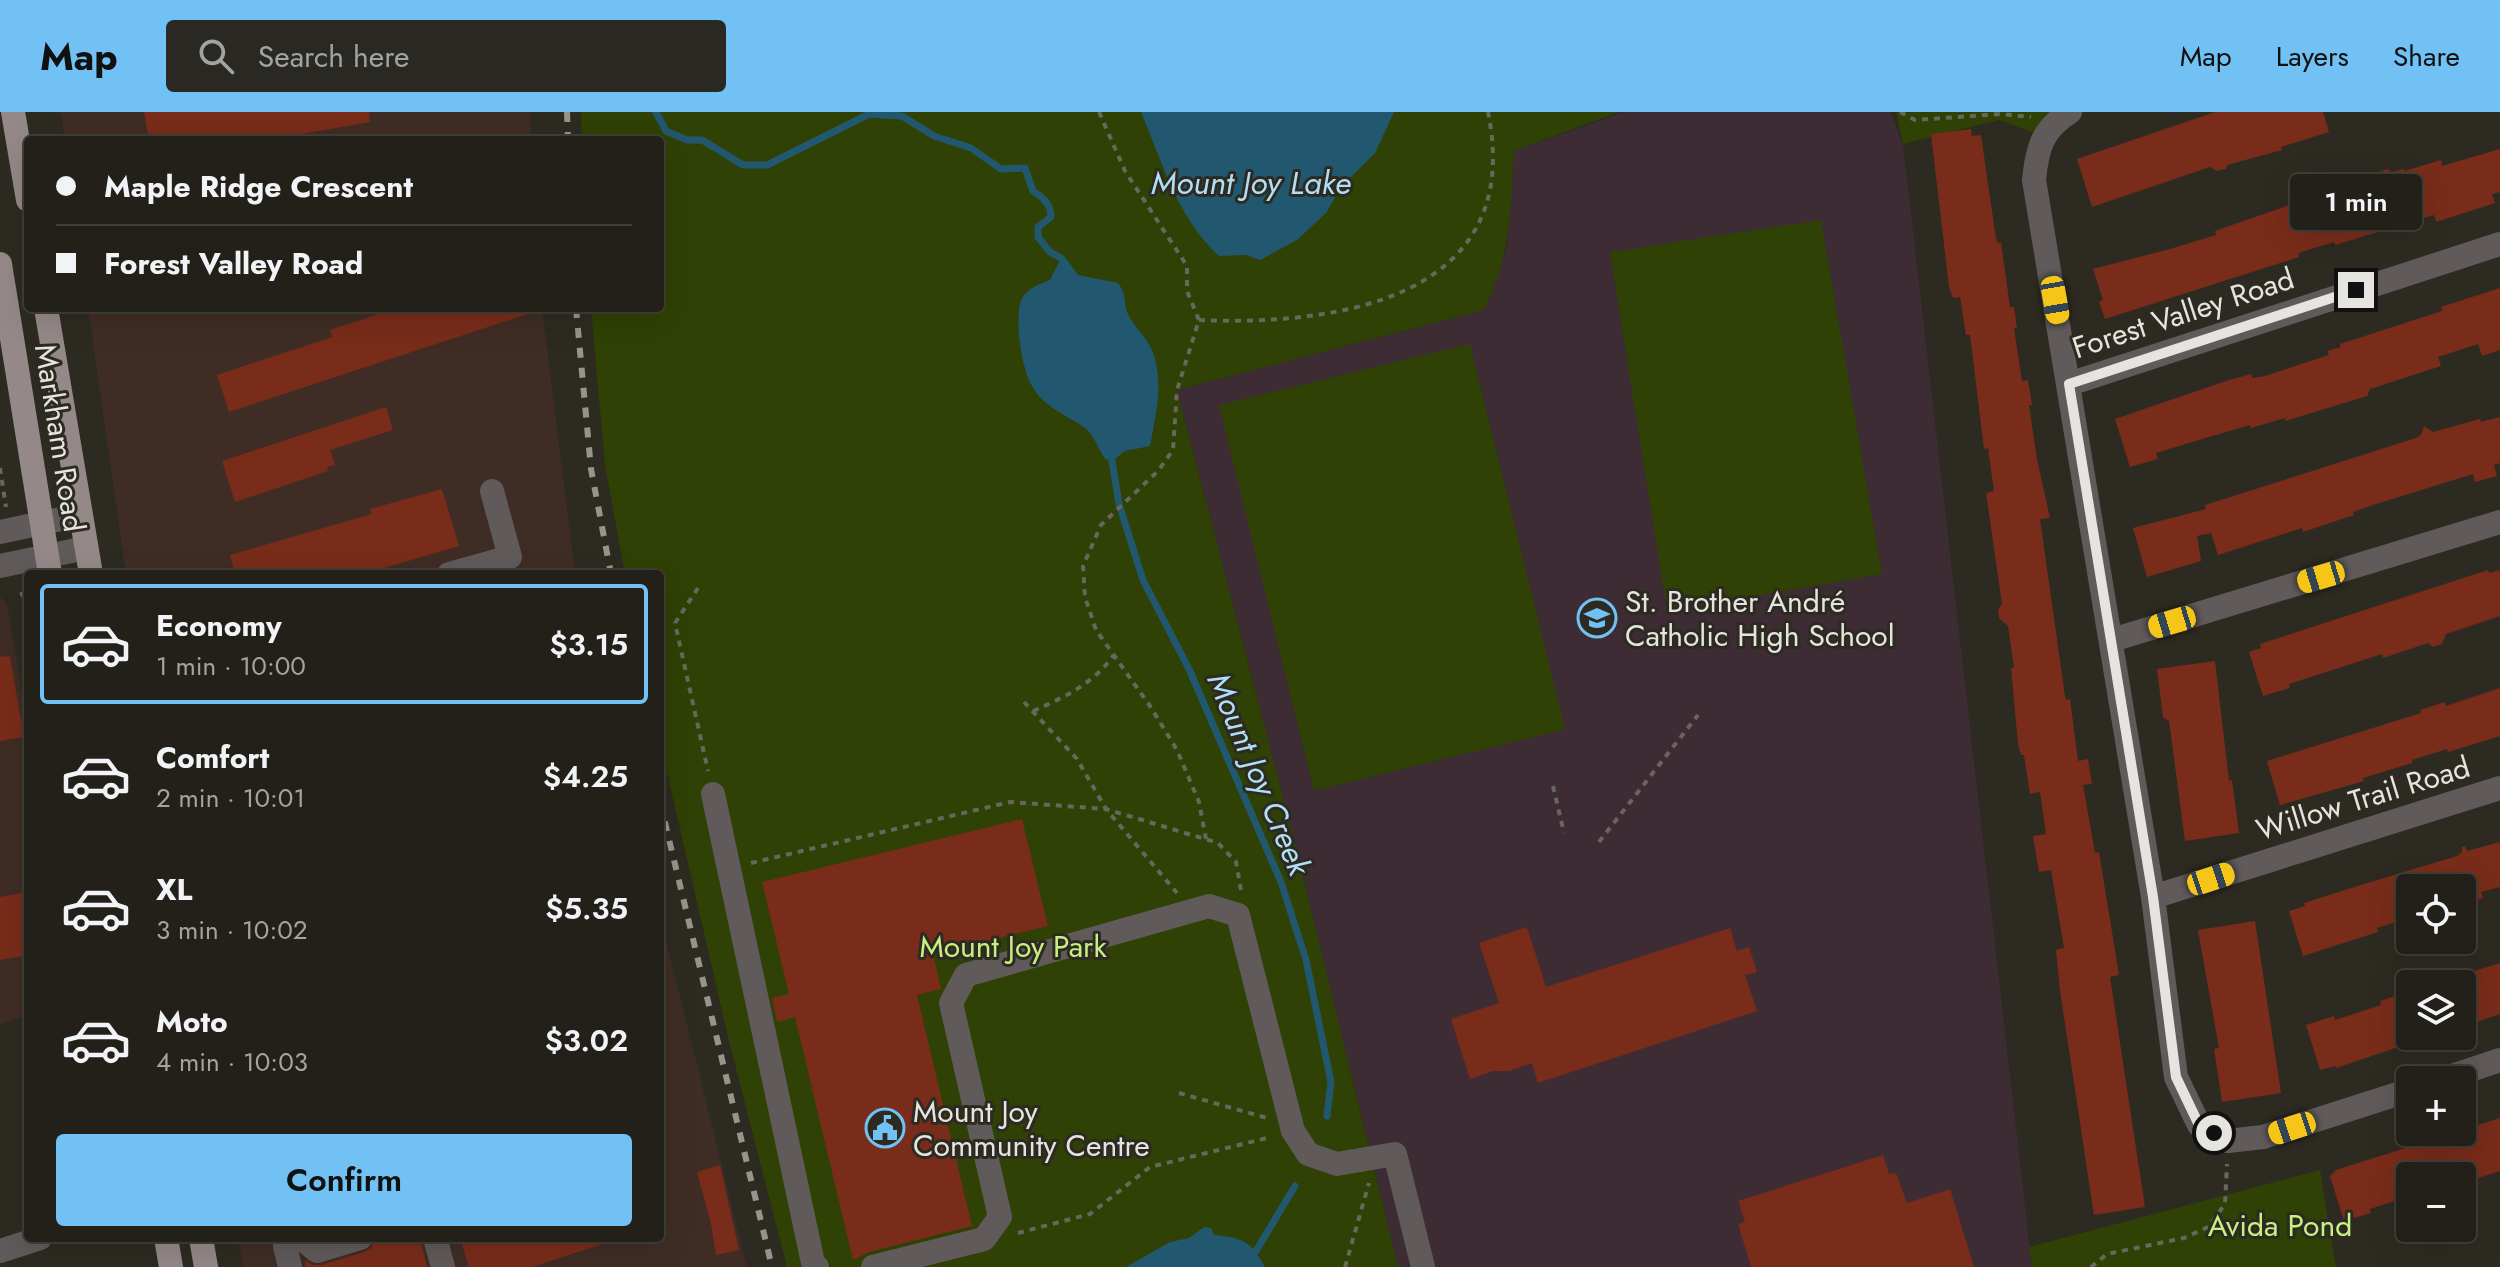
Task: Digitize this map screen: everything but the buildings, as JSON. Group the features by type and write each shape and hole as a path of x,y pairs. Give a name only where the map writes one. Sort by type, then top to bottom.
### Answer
{"main road":[{"path":"13,112 24,177"},
{"name":"Markham Road","path":"0,264 48,565"},
{"name":"Markham Road","path":"47,312 90,570"},
{"path":"167,1242 171,1267"},
{"path":"202,1242 206,1267"}],"street":[{"path":"2064,116 2043,136 2037,152 2034,180 2153,897 2176,1077 2199,1125 2228,1141 2263,1137 2396,1094"},
{"name":"Forest Valley Road","path":"2069,384 2500,244"},
{"path":"463,570 510,557 492,491"},
{"path":"0,532 80,515"},
{"path":"2112,640 2500,522"},
{"path":"0,566 48,565 86,548"},
{"name":"Willow Trail Road","path":"2153,897 2500,788"},
{"path":"713,794 813,1263 817,1267"},
{"path":"873,1267 984,1239 1000,1217 951,1003 966,975 1209,906 1238,915 1293,1131 1308,1154 1337,1164 1395,1154 1423,1267"},
{"path":"2476,1068 2500,1060"},
{"path":"0,1251 28,1242"},
{"path":"293,1251 317,1251 347,1242"},
{"path":"436,1242 443,1267"}],"path":[{"path":"1099,112 1125,171 1187,266 1187,291 1199,320 1177,390 1173,450 1158,471 1101,525 1083,566 1085,597 1096,630 1177,750 1199,802 1206,839"},
{"path":"1199,320 1251,322 1368,305 1413,288 1441,270 1468,244 1482,222 1490,186 1494,138 1488,112"},
{"path":"1900,112 1915,120 2000,113 2064,116"},
{"path":"0,468 6,507"},
{"path":"698,588 675,623 713,794"},
{"path":"21,592 24,598"},
{"path":"1033,711 1070,696 1093,680 1114,655"},
{"path":"1024,702 1077,759 1106,809 1192,911"},
{"path":"1599,842 1698,715"},
{"path":"1553,786 1564,833"},
{"path":"729,868 1010,802 1106,809 1218,843 1236,862 1243,902 1238,915"},
{"path":"1179,1093 1265,1117 1293,1131"},
{"path":"984,1239 1090,1214 1150,1167 1293,1131"},
{"path":"2091,1267 2107,1254 2184,1238 2208,1227 2225,1204 2228,1141"},
{"path":"1345,1267 1376,1157"}],"shaded area":[{"path":"61,112 530,112 531,136 64,136"},
{"name":"St. Brother André Catholic High School","path":"1624,112 1890,112 1903,144 2032,1267 1398,1267 1296,847 1177,390 1484,310 1507,246 1514,151"},
{"path":"89,312 542,312 575,570 125,570"},
{"path":"0,597 7,604 24,703 24,1016 0,1024"},
{"path":"664,932 747,1267 243,1267 239,1242 664,1242"}],"green space":[{"name":"Mount Joy Park","path":"581,112 1619,112 1514,151 1505,251 1484,310 1177,390 1296,847 1398,1267 787,1267 729,1041 664,759 664,570 624,570 605,465 591,312 664,312 664,136 582,136"},
{"path":"1896,112 2070,112 2043,136 1999,120 1903,144"},
{"path":"1821,220 1882,574 1667,611 1610,252"},
{"path":"1470,344 1565,729 1314,791 1219,405"},
{"name":"Avida Pond","path":"2320,1170 2336,1267 2032,1267 2029,1247"}],"water":[{"name":"Mount Joy Lake","path":"1141,112 1394,112 1375,153 1341,187 1326,213 1297,240 1260,260 1246,255 1219,256 1192,225 1172,189"},
{"path":"1065,257 1078,275 1118,283 1129,317 1148,343 1158,372 1158,397 1150,446 1125,451 1112,461 1105,459 1085,428 1049,405 1037,393 1028,378 1022,357 1018,320 1021,301 1029,290 1050,280 1061,258"},
{"path":"1204,1227 1211,1228 1214,1235 1245,1242 1265,1267 1126,1267 1170,1242 1189,1238"}],"waterway":[{"name":"Mount Joy Creek","path":"656,112 666,131 687,140 702,140 743,165 767,165 869,114 902,116 934,136 971,148 1001,169 1025,168 1033,191 1046,201 1051,217 1038,227 1038,237 1050,252 1061,258"},
{"name":"Mount Joy Creek","path":"1112,461 1119,504 1143,580 1189,669 1281,882 1306,960 1331,1082 1327,1116"},
{"name":"Mount Joy Creek","path":"1256,1251 1295,1186"}],"railway":[{"path":"567,112 568,136"},
{"path":"576,312 591,469 610,570"},
{"path":"664,819 772,1267"}],"place":[{"name":"St. Brother André Catholic High School","path":"1597,618"},
{"name":"Mount Joy Community Centre","path":"885,1128"}],"route":[{"path":"2214,1133 2199,1125 2176,1077 2153,897 2069,384 2356,290"}]}
